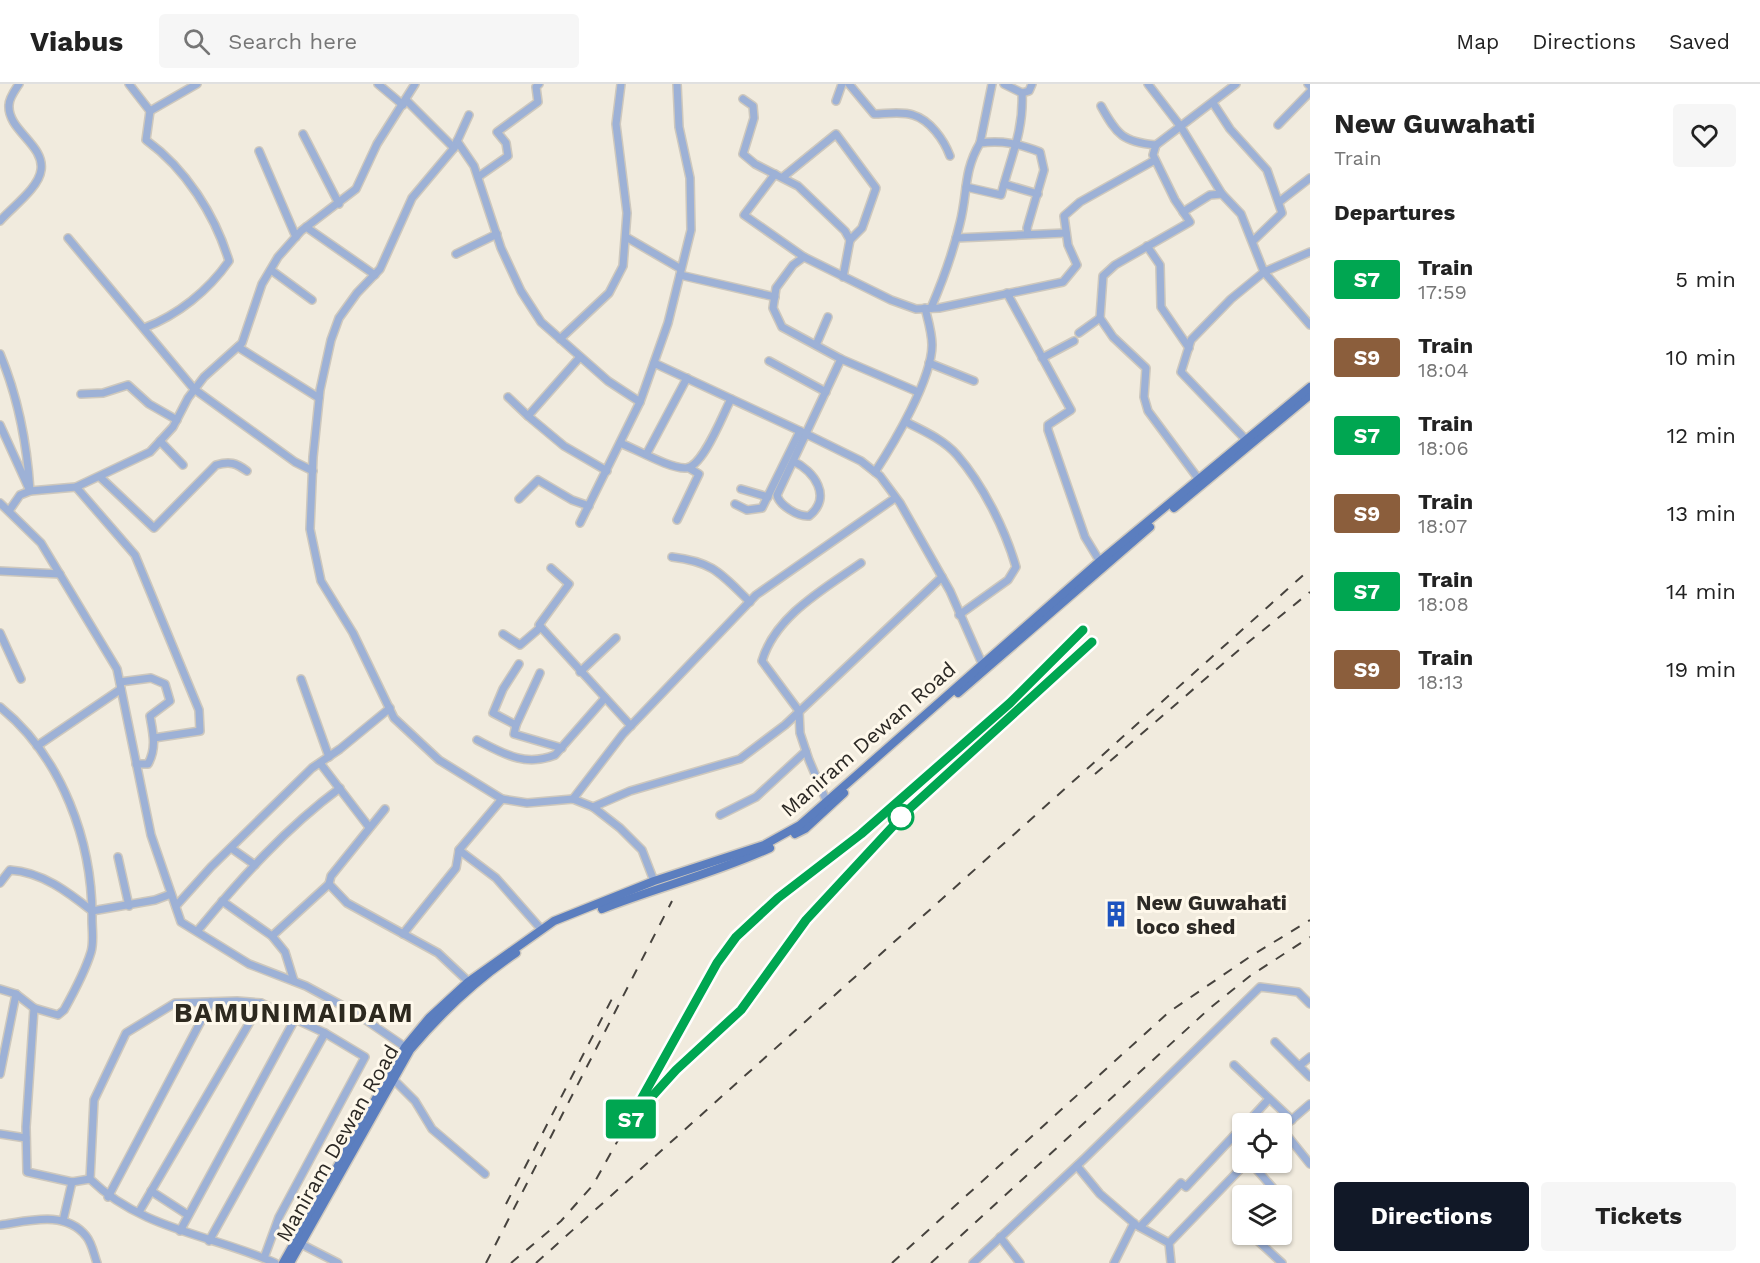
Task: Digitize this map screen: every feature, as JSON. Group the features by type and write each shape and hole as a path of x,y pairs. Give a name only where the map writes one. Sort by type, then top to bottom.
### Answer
{"main road":[{"name":"Maniram Dewan Road","path":"471,984 559,925 658,887 727,867 769,849 805,829 1101,564 1249,443 1310,387"},
{"name":"Maniram Dewan Road","path":"1140,532 1200,481 1310,395"},
{"name":"Maniram Dewan Road","path":"290,1263 408,1048 429,1018 554,921 654,881 764,845 800,825 826,800 983,668"},
{"name":"Maniram Dewan Road","path":"283,1263 392,1077"}],"street":[{"path":"0,221 29,192 41,171 39,157 10,116 9,102 19,84"},
{"path":"129,84 150,111 146,140 162,151 204,204 221,236 228,261 220,274 192,300 168,319 144,328"},
{"path":"150,111 197,84"},
{"path":"378,84 404,102 455,145 478,177 497,234 521,291 540,322 608,381 640,402"},
{"path":"9,511 20,495 30,491 76,487 150,452 177,420 194,389 204,377 242,343 262,285 296,237 356,189 377,144 415,84"},
{"path":"478,177 508,156 506,143 497,132 538,102 536,87 539,84"},
{"path":"560,339 609,293 623,266 627,213 616,124 621,84"},
{"path":"580,523 640,402 668,324 691,230 690,178 679,127 677,84"},
{"path":"836,101 842,84"},
{"path":"849,84 874,114 912,114 927,124 945,142 950,156"},
{"path":"875,472 906,422 929,363 932,343 928,308 947,271 966,187 965,178 970,159 980,143 992,84"},
{"path":"1004,84 1022,93 1029,91 1032,84"},
{"path":"1148,84 1181,127 1222,194 1241,214 1264,272 1310,325"},
{"path":"1223,84 1228,92"},
{"path":"1200,481 1148,411 1144,397 1146,368 1113,337 1100,318 1103,276 1115,265 1190,222 1155,160 1153,155 1156,145 1236,84"},
{"path":"1278,125 1310,92"},
{"path":"966,187 1001,195 1018,143 1022,93"},
{"path":"743,99 753,106 754,118 743,154 755,164 798,186 845,231 850,240"},
{"path":"1214,103 1230,129 1267,170 1279,202 1282,213 1253,241"},
{"path":"1101,106 1120,135 1135,143 1156,145"},
{"path":"469,116 455,145 412,198 380,269 357,293 339,318 319,398 313,471 310,529 321,581 353,633 394,718 439,760 502,799 527,803 573,799 592,807 620,828 642,850 654,881"},
{"path":"303,134 339,204"},
{"path":"783,177 836,134 876,188 862,228 850,240 843,277"},
{"path":"980,143 999,141 1018,143 1040,153 1044,170 1027,228 1028,234"},
{"path":"259,151 296,237"},
{"path":"775,174 744,215 804,257 891,300 916,309 1063,282 1077,265 1068,245 1064,216 1080,202 1155,160"},
{"path":"1279,202 1310,178"},
{"path":"1004,184 1038,194"},
{"path":"1183,212 1210,195 1222,194"},
{"path":"306,227 375,275"},
{"path":"956,238 1066,233"},
{"path":"456,254 497,234"},
{"path":"626,237 680,272 775,297"},
{"path":"68,238 194,389 295,462 313,471"},
{"path":"1147,246 1160,265 1161,307 1189,348"},
{"path":"1249,443 1181,372 1191,340 1223,307 1264,272 1310,252"},
{"path":"804,257 793,265 776,288 773,308 782,327 841,359 918,392"},
{"path":"271,270 312,300"},
{"path":"1007,293 1071,410 1048,425 1048,430 1085,537 1101,564"},
{"path":"816,345 828,317"},
{"path":"1078,333 1100,318"},
{"path":"1042,358 1074,341"},
{"path":"238,347 319,398"},
{"path":"0,354 16,400 28,459 30,491"},
{"path":"528,416 580,357"},
{"path":"735,504 747,510 762,508 826,392 841,359"},
{"path":"770,361 826,392"},
{"path":"654,363 803,432 861,461 875,472 900,503 942,577 983,668"},
{"path":"929,363 974,381"},
{"path":"646,453 687,378"},
{"path":"81,394 103,393 128,386 149,404 177,420"},
{"path":"508,397 564,446 607,471"},
{"path":"689,468 700,461 731,399"},
{"path":"906,422 935,437 957,454 980,488 1010,546 1016,567 1008,580 959,615"},
{"path":"0,426 30,491"},
{"path":"793,461 808,469 820,492 816,508 808,516 802,516 777,499 803,432"},
{"path":"160,441 183,465"},
{"path":"620,443 678,467 689,468 699,474 677,520"},
{"path":"100,477 154,528 216,465 236,463 247,471"},
{"path":"519,499 538,480 572,500 589,506"},
{"path":"76,487 135,555 199,710 200,731 154,738"},
{"path":"741,489 768,497"},
{"path":"573,799 631,726 750,602 895,498"},
{"path":"0,503 41,543 117,669 151,835 181,922 249,964 294,981 354,1012 408,1048"},
{"path":"672,556 701,562 714,568 750,602"},
{"path":"826,800 800,733 799,711 762,662 766,646 782,624 820,592 861,563"},
{"path":"551,568 569,584 539,625 631,726"},
{"path":"0,571 60,574"},
{"path":"592,807 630,791 740,759 799,711 942,577"},
{"path":"503,634 520,645 541,627"},
{"path":"0,633 21,679"},
{"path":"580,672 616,638"},
{"path":"516,725 493,713 503,689 519,664"},
{"path":"540,673 514,731 517,736 562,748"},
{"path":"37,746 120,686 151,678 165,684 170,701 150,716 154,738 153,755 148,764 136,764"},
{"path":"301,679 329,757"},
{"path":"477,740 506,756 523,761 543,760 555,755 562,748 604,698"},
{"path":"0,707 37,746 65,792 74,812 88,861 92,911 92,950 64,1010 58,1015 34,1008 16,994 0,989"},
{"path":"176,906 231,848 320,763 390,708"},
{"path":"720,815 756,797 806,751"},
{"path":"320,763 369,827"},
{"path":"200,929 255,865 340,788"},
{"path":"403,934 456,868 459,850 502,799"},
{"path":"272,936 329,884 331,876 385,809"},
{"path":"231,848 255,865"},
{"path":"459,850 496,878 541,929"},
{"path":"117,857 129,906"},
{"path":"0,883 10,870 27,871 46,879 92,911 129,906 171,894"},
{"path":"329,884 347,903 438,953 471,984"},
{"path":"222,901 272,936 285,952 294,981"},
{"path":"973,1263 1077,1166 1260,987 1298,992 1310,1004"},
{"path":"0,1074 16,994"},
{"path":"108,1197 211,1002"},
{"path":"264,1258 279,1218 365,1057 325,1033 261,1004 175,1003 126,1033 94,1100 90,1179 108,1197 180,1231 275,1263"},
{"path":"139,1212 261,1004"},
{"path":"34,1008 26,1138 27,1172 72,1182 90,1179"},
{"path":"180,1231 295,1019"},
{"path":"209,1241 325,1033"},
{"path":"1275,1042 1310,1077"},
{"path":"1299,1066 1310,1057"},
{"path":"1234,1065 1284,1113"},
{"path":"392,1077 414,1101 432,1129 485,1174"},
{"path":"1256,1113 1269,1099"},
{"path":"1292,1120 1310,1104"},
{"path":"0,1134 26,1138"},
{"path":"1114,1263 1137,1225 1181,1183 1186,1187 1232,1138"},
{"path":"1292,1142 1310,1164"},
{"path":"1077,1166 1100,1194 1137,1225 1169,1243"},
{"path":"1171,1263 1169,1243 1237,1173"},
{"path":"1258,1173 1270,1185"},
{"path":"63,1221 72,1182"},
{"path":"151,1191 188,1215"},
{"path":"0,1225 57,1218 87,1237 97,1263"},
{"path":"1000,1237 1020,1263"},
{"path":"301,1244 338,1263"},
{"path":"1262,1245 1281,1263"}],"railway":[{"path":"536,1263 1310,569"},
{"path":"1095,774 1310,592"},
{"path":"511,1263 561,1221 593,1185 717,963 732,944 767,909 891,809 1003,709 1083,630"},
{"path":"643,1106 676,1070 741,1010 806,920 908,810 1092,642"},
{"path":"486,1263 672,901"},
{"path":"892,1263 1169,1012 1251,956 1310,920"},
{"path":"931,1263 1210,1008 1250,976 1310,937"},
{"path":"506,1204 616,991"}],"train":[{"name":"S7","path":"1083,630 1010,703 861,834 778,898 736,937 717,963 628,1123 676,1070 741,1010 806,920 908,810 1092,642"}],"place":[{"name":"New Guwahati loco shed","path":"1116,914"}],"district":[{"name":"BAMUNIMAIDAM","path":"294,1013"}]}
